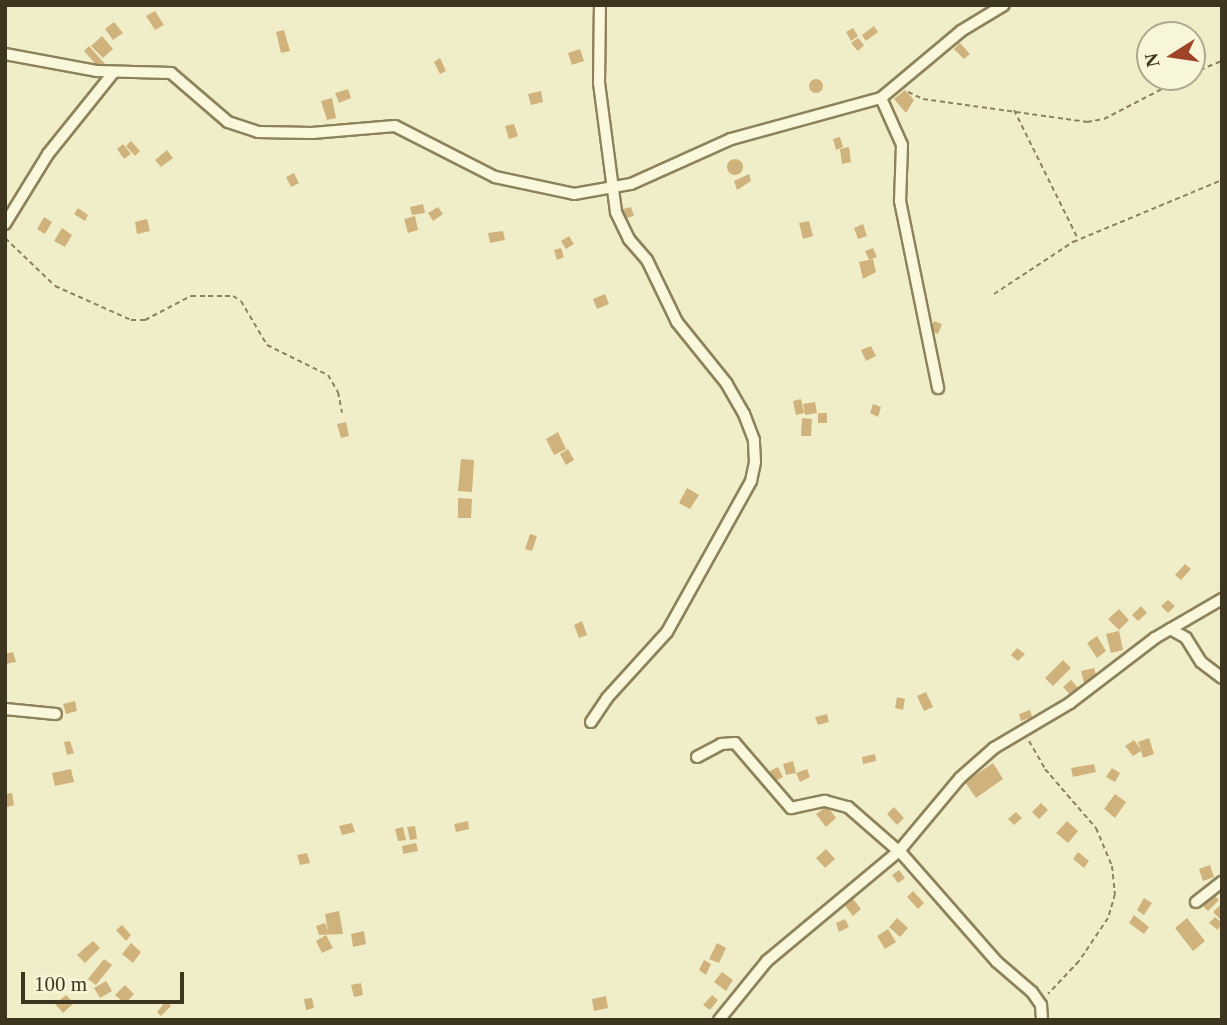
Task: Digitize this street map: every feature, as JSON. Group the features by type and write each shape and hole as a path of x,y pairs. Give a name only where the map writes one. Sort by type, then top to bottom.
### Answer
{"street":[{"path":"591,722 607,698 667,632 751,481 755,462 754,440 744,414 727,384 677,322 647,260 622,226 609,187 599,83 600,5"},
{"path":"5,54 114,72 171,73 228,122 248,130 312,133 384,123 413,131 474,169 524,186 560,194 646,179 731,139 881,98 961,31 1004,5"},
{"path":"5,224 48,153 114,72"},
{"path":"881,98 902,145 900,201 938,388"},
{"path":"719,1020 767,961 899,851 960,778 1023,729 1070,703 1170,629 1222,599"},
{"path":"1170,629 1186,638 1201,662 1222,678"},
{"path":"5,709 56,714"},
{"path":"697,757 721,744 734,743 792,808 825,801 844,804 899,851 997,962 1039,1000 1042,1020"},
{"path":"1196,902 1222,882"}],"path":[{"path":"899,85 923,99 1098,121 1157,91"},
{"path":"1014,110 1079,240"},
{"path":"994,294 1079,240 1222,180"},
{"path":"5,238 66,293 131,320 145,320 191,296 233,296 241,301 267,345 328,374 338,392 342,413"},
{"path":"1023,729 1045,769 1096,828 1112,866 1115,894 1108,918 1079,961 1039,1000"}],"building":[{"path":"155,11 164,25 155,30 146,16"},
{"path":"114,22 123,33 113,40 105,29"},
{"path":"874,26 878,32 866,41 862,35"},
{"path":"853,28 858,36 851,41 846,32"},
{"path":"284,30 290,51 281,53 276,32"},
{"path":"102,36 113,49 103,58 91,46"},
{"path":"858,38 864,45 858,51 851,43"},
{"path":"960,43 970,54 964,59 954,49"},
{"path":"89,46 105,64 100,69 84,51"},
{"path":"580,49 584,61 572,65 568,53"},
{"path":"440,58 446,71 440,74 434,62"},
{"path":"816,79 821,81 821,91 816,93 811,91 809,86 811,81"},
{"path":"348,89 351,98 339,103 335,93"},
{"path":"905,90 914,100 906,113 894,99"},
{"path":"541,91 543,102 531,105 528,94"},
{"path":"332,98 336,118 327,120 321,101"},
{"path":"514,124 518,136 509,139 505,126"},
{"path":"840,137 843,147 836,150 833,139"},
{"path":"131,141 140,151 135,156 126,146"},
{"path":"123,144 131,154 124,159 117,149"},
{"path":"849,147 851,162 842,164 840,149"},
{"path":"167,150 173,158 161,167 155,160"},
{"path":"735,159 741,161 741,173 735,175 729,173 727,167 729,161"},
{"path":"294,173 299,183 291,187 286,177"},
{"path":"749,174 751,181 737,190 734,181"},
{"path":"423,204 425,213 412,215 410,207"},
{"path":"438,207 443,214 433,221 428,213"},
{"path":"631,207 634,216 622,219 619,210"},
{"path":"78,208 88,215 85,221 74,214"},
{"path":"415,216 418,230 408,233 404,219"},
{"path":"44,217 52,222 45,234 37,229"},
{"path":"147,219 150,231 137,234 135,222"},
{"path":"809,221 813,236 803,239 799,223"},
{"path":"863,224 867,236 858,239 854,228"},
{"path":"62,228 72,235 65,247 54,241"},
{"path":"503,231 505,240 490,243 488,233"},
{"path":"569,236 574,244 566,249 561,241"},
{"path":"561,248 564,257 557,260 554,250"},
{"path":"873,248 877,257 869,260 865,251"},
{"path":"873,259 876,272 863,279 859,262"},
{"path":"605,294 609,304 597,309 593,299"},
{"path":"934,321 942,324 938,334 930,331"},
{"path":"871,346 876,356 866,361 861,350"},
{"path":"801,399 804,413 796,415 793,401"},
{"path":"815,402 817,413 805,415 803,404"},
{"path":"873,404 881,407 878,417 870,413"},
{"path":"818,413 827,413 827,423 818,423"},
{"path":"802,418 812,419 811,436 801,436"},
{"path":"346,422 349,436 341,438 337,424"},
{"path":"558,432 566,449 554,455 546,439"},
{"path":"568,449 574,460 566,465 560,454"},
{"path":"461,459 474,460 472,492 458,491"},
{"path":"687,488 699,495 690,509 679,503"},
{"path":"458,498 472,499 471,518 458,518"},
{"path":"530,534 537,536 532,551 525,549"},
{"path":"1185,564 1191,569 1181,580 1175,575"},
{"path":"1168,600 1175,606 1168,613 1161,606"},
{"path":"1141,606 1147,613 1138,621 1132,615"},
{"path":"1119,609 1129,620 1119,630 1108,619"},
{"path":"582,621 587,635 579,638 574,625"},
{"path":"1119,631 1123,650 1111,653 1106,634"},
{"path":"1097,636 1106,651 1097,658 1087,643"},
{"path":"1017,648 1025,654 1018,661 1011,655"},
{"path":"13,652 16,662 5,664 5,654"},
{"path":"1063,660 1071,668 1053,686 1045,678"},
{"path":"1094,668 1097,679 1084,683 1081,671"},
{"path":"1071,680 1081,691 1073,698 1063,687"},
{"path":"926,692 933,707 924,711 917,696"},
{"path":"897,697 905,699 903,710 895,708"},
{"path":"75,701 77,711 66,714 63,704"},
{"path":"1030,710 1032,717 1021,721 1019,714"},
{"path":"827,714 829,722 818,725 815,717"},
{"path":"1149,738 1154,754 1143,758 1141,751 1133,756 1125,746 1134,740 1141,749 1138,742"},
{"path":"70,741 74,753 67,755 64,742"},
{"path":"875,754 876,761 863,764 862,757"},
{"path":"793,761 796,773 786,775 783,764"},
{"path":"993,763 1003,779 976,798 965,782"},
{"path":"1094,764 1096,772 1073,777 1071,768"},
{"path":"778,767 783,777 775,781 770,771"},
{"path":"1112,768 1120,773 1115,782 1106,777"},
{"path":"71,769 74,782 55,786 52,773"},
{"path":"807,769 810,777 800,782 796,773"},
{"path":"12,793 14,805 7,807 5,794"},
{"path":"1115,794 1126,802 1115,818 1104,809"},
{"path":"1041,803 1048,810 1039,819 1032,812"},
{"path":"827,806 836,818 826,827 816,814"},
{"path":"894,807 904,818 897,825 887,814"},
{"path":"1016,812 1022,818 1014,825 1008,819"},
{"path":"468,821 469,829 456,832 454,824"},
{"path":"1067,821 1078,831 1068,843 1056,833"},
{"path":"352,823 355,832 342,835 339,826"},
{"path":"415,826 417,839 410,840 407,827"},
{"path":"403,827 406,840 398,841 395,829"},
{"path":"416,843 418,851 403,854 402,846"},
{"path":"826,849 835,859 825,868 816,858"},
{"path":"1078,852 1089,861 1084,868 1073,859"},
{"path":"307,853 310,863 300,865 297,855"},
{"path":"1210,865 1214,877 1203,881 1199,869"},
{"path":"899,870 905,878 898,883 892,875"},
{"path":"913,891 924,903 918,909 907,897"},
{"path":"1214,895 1219,900 1208,911 1203,906"},
{"path":"1144,898 1152,903 1144,915 1137,910"},
{"path":"853,899 861,909 853,916 845,906"},
{"path":"1222,903 1222,921 1213,912"},
{"path":"339,911 343,934 319,935 316,926 325,923 328,931 325,914"},
{"path":"1134,915 1149,927 1144,934 1129,923"},
{"path":"1215,917 1222,923 1218,930 1209,923"},
{"path":"897,918 908,928 900,937 889,927"},
{"path":"1187,918 1205,941 1193,951 1175,928"},
{"path":"845,919 849,927 839,932 836,923"},
{"path":"122,925 131,935 126,941 116,930"},
{"path":"888,929 896,942 885,949 877,936"},
{"path":"364,931 366,944 353,947 351,934"},
{"path":"326,935 333,948 322,953 316,941"},
{"path":"93,941 100,948 85,963 77,955"},
{"path":"131,943 141,952 133,963 122,954"},
{"path":"717,943 726,948 719,963 709,959"},
{"path":"104,959 112,965 96,985 88,979"},
{"path":"704,960 711,964 706,975 699,970"},
{"path":"722,972 733,980 726,991 714,982"},
{"path":"106,981 112,991 100,998 94,988"},
{"path":"361,983 363,995 354,997 351,985"},
{"path":"125,985 134,994 125,1004 115,995"},
{"path":"66,995 74,1003 63,1013 55,1004"},
{"path":"712,995 718,1000 710,1010 703,1005"},
{"path":"606,996 608,1008 594,1011 592,999"},
{"path":"312,998 314,1008 306,1010 304,999"},
{"path":"166,1001 171,1006 161,1016 157,1012"}]}
